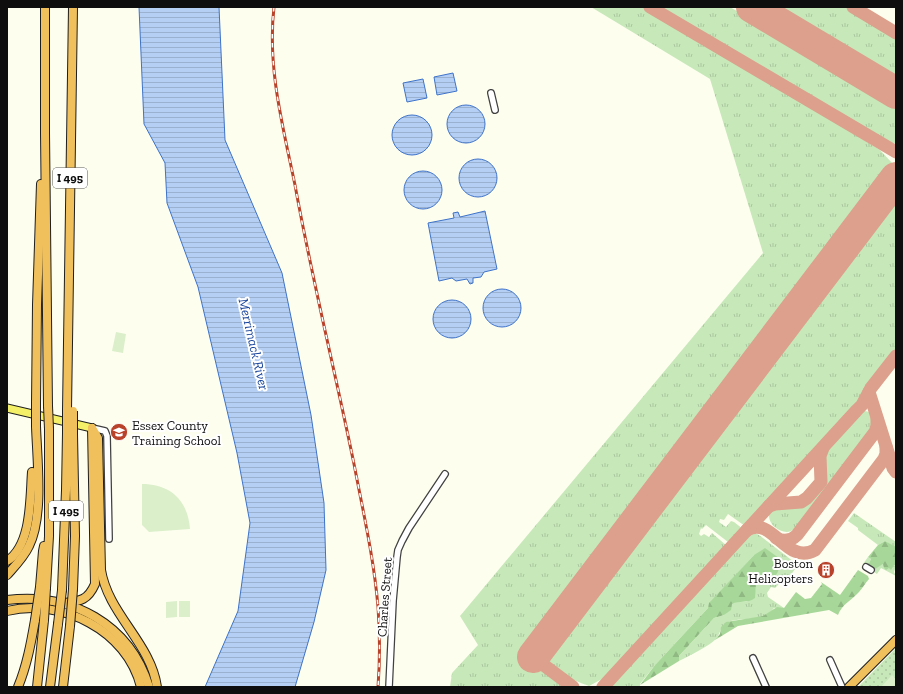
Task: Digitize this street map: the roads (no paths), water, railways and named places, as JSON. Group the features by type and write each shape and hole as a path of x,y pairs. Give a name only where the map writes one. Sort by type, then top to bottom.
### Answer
{"highway":[{"name":"I 495","path":"37,687 40,620 49,536 45,7"},
{"name":"I 495","path":"50,687 62,590 70,433 69,349 73,7"},
{"path":"7,575 20,560 29,546 35,528 38,507 36,426 37,305 40,202 45,133"},
{"path":"7,562 18,548 27,526 36,426"},
{"path":"64,603 77,602 86,598 92,592 95,584 92,428"},
{"path":"92,428 98,438 101,570 103,583 109,598 149,660 157,687"},
{"path":"63,687 73,589 75,536 70,433"},
{"path":"7,600 29,599 56,601 94,616 120,635 137,658 149,687"},
{"path":"7,611 24,608 54,610 76,616 98,627 113,639 125,653 135,670 141,687"},
{"path":"18,687 40,620"},
{"path":"849,687 896,640"}],"main road":[{"path":"7,408 92,428"}],"street":[{"path":"491,92 495,110"},
{"path":"92,428 104,431 107,436 109,539"},
{"name":"Charles Street","path":"389,687 393,601 398,550 409,528 445,474"},
{"path":"754,658 766,687"},
{"path":"830,660 842,687"}],"water":[{"name":"Merrimack River","path":"139,7 219,7 225,140 282,273 311,415 324,503 326,570 314,622 295,687 205,687 238,611 250,523 237,453 198,287 167,203 165,163 144,124"},
{"path":"453,73 457,91 437,95 434,77"},
{"path":"423,79 427,98 407,102 403,83"},
{"path":"462,105 470,105 477,108 482,113 485,124 482,135 477,140 470,143 462,143 455,140 450,135 447,128 447,120 450,113 455,108"},
{"path":"412,115 426,121 432,135 426,149 412,155 398,149 392,135 398,121"},
{"path":"474,159 482,159 489,162 494,167 497,178 494,189 489,194 482,197 474,197 467,194 462,189 459,182 459,174 462,167 467,162"},
{"path":"419,171 427,171 437,176 441,183 441,197 437,204 427,209 419,209 409,204 407,201 404,194 404,186 409,176 412,174"},
{"path":"485,211 497,269 484,272 481,277 473,278 473,283 470,284 467,279 456,281 452,278 439,281 428,223 454,218 453,213 458,212 460,217"},
{"path":"498,289 506,289 513,292 518,297 521,308 518,319 513,324 506,327 498,327 491,324 486,319 483,312 483,304 486,297 491,292"},
{"path":"448,300 456,300 466,305 470,312 470,326 466,333 456,338 448,338 438,333 436,330 433,323 433,315 438,305 441,303"}],"railway":[{"path":"274,7 272,29 274,74 277,97 354,464 374,571 379,627 378,687"}],"place":[{"name":"Essex County Training School","path":"119,432"},
{"name":"Boston Helicopters","path":"826,570"}]}
